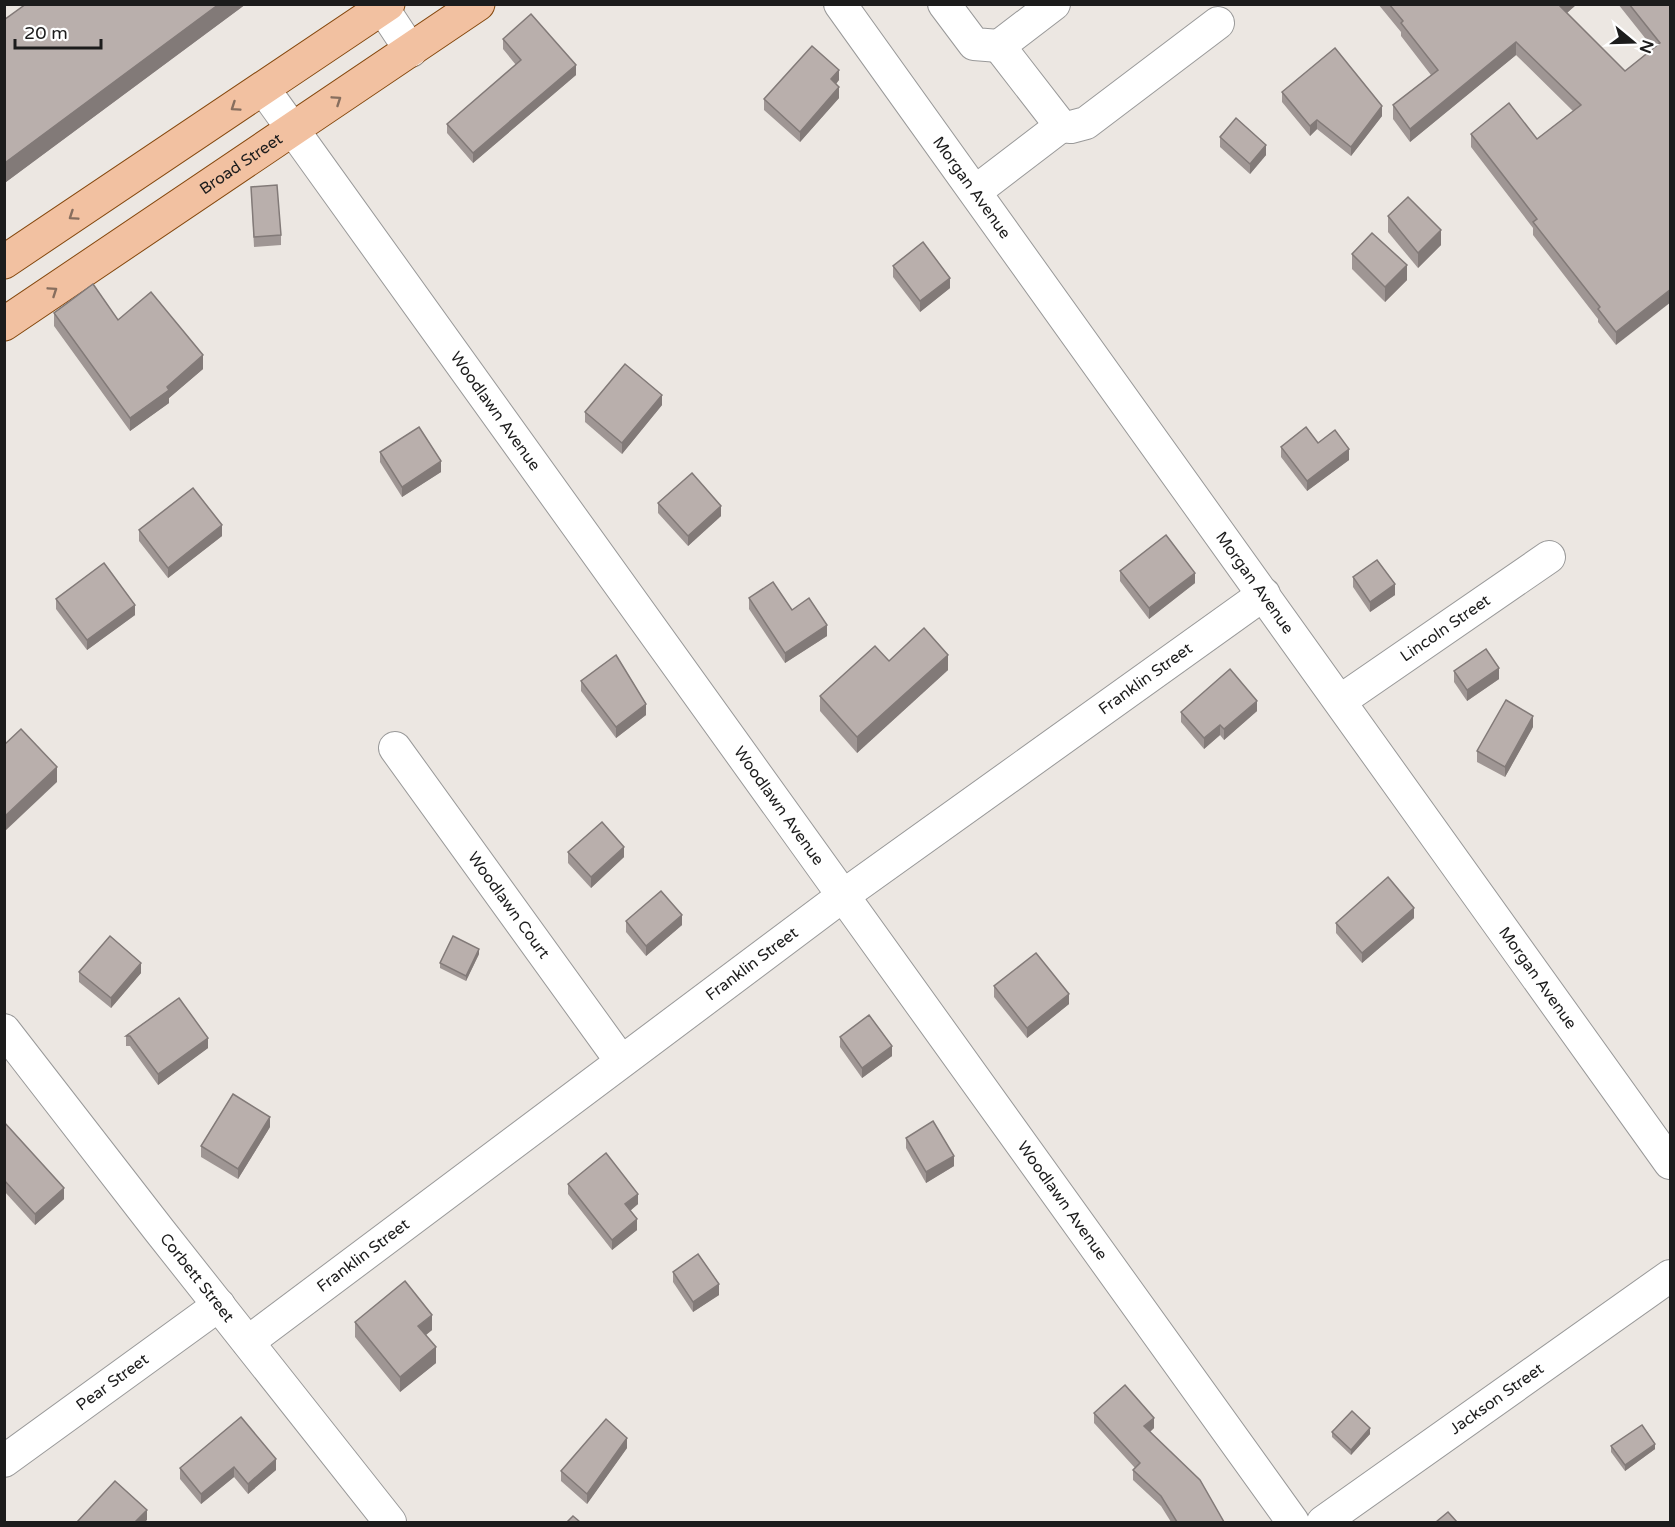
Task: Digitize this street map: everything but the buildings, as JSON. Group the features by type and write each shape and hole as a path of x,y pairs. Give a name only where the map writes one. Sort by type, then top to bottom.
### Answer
{"main road":[{"name":"Broad Street","path":"4,324 478,4"},
{"path":"4,262 384,6"}],"street":[{"name":"Morgan Avenue","path":"840,4 1671,1162"},
{"path":"944,4 974,44 999,46 1054,4"},
{"path":"384,6 411,51"},
{"path":"976,191 1061,126 1071,127 1086,123 1218,23"},
{"path":"999,46 1061,126"},
{"name":"Woodlawn Avenue","path":"264,88 1293,1522"},
{"name":"Lincoln Street","path":"1340,701 1549,557"},
{"name":"Franklin Street","path":"248,1342 844,895 1264,594"},
{"name":"Woodlawn Court","path":"395,748 621,1061"},
{"name":"Corbett Street","path":"4,1030 390,1522"},
{"name":"Jackson Street","path":"1323,1522 1671,1276"},
{"name":"Pear Street","path":"4,1461 219,1305"}]}
